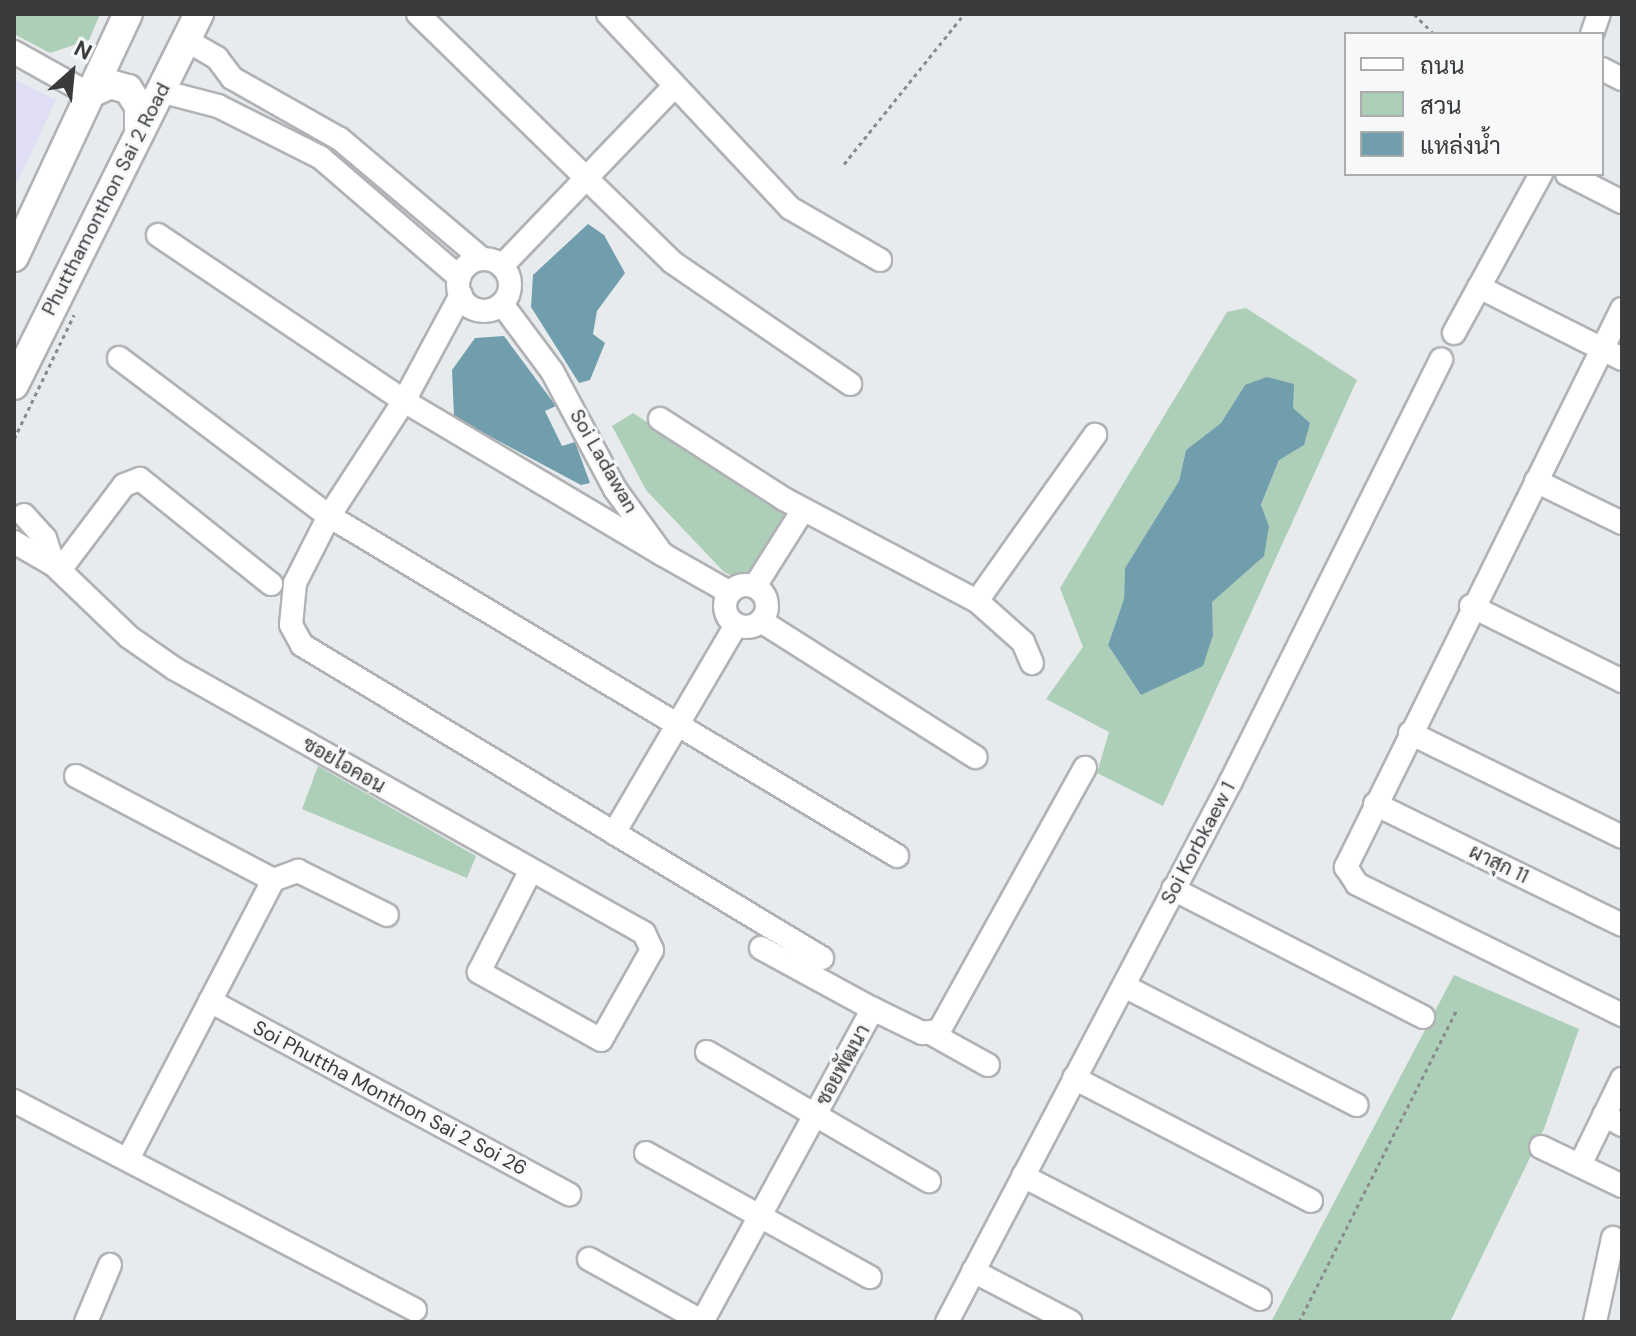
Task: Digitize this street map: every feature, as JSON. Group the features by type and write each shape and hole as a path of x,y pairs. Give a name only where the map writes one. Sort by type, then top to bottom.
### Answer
{"main road":[{"path":"14,257 128,14"},
{"name":"Phutthamonthon Sai 2 Road","path":"14,385 199,14"},
{"path":"89,94 110,84 128,89 139,106 139,131"}],"street":[{"path":"418,14 672,262 850,384"},
{"path":"608,14 672,89 810,225 880,260"},
{"path":"160,91 218,106 320,157 483,311 502,304 510,285 492,263 340,139 232,78 217,58 186,40"},
{"path":"14,52 89,94"},
{"path":"1604,70 1622,79"},
{"path":"218,106 232,78"},
{"path":"672,89 492,263 460,286 404,401 329,516 289,606 302,645 822,958"},
{"path":"1454,333 1540,176"},
{"path":"1571,176 1622,202"},
{"path":"158,235 404,401 662,554"},
{"path":"1479,287 1612,354"},
{"name":"Soi Ladawan","path":"502,304 552,371 615,489 662,554 729,592"},
{"path":"1622,309 1612,354 1536,481 1471,606 1346,867 1357,884 1622,1015"},
{"path":"119,358 329,516 897,856"},
{"name":"Soi Korbkaew 1","path":"947,1322 1074,1078 1126,987 1441,359"},
{"path":"660,419 803,510 977,601 1023,642 1032,663"},
{"path":"977,601 1095,435"},
{"path":"57,568 124,485 140,479 271,584"},
{"path":"1536,481 1622,523"},
{"path":"736,625 724,606 729,592 755,586 803,510"},
{"name":"ซอยไอคอน","path":"24,515 45,538 57,568"},
{"name":"ซอยไอคอน","path":"14,542 57,568 175,669 530,872 651,943 601,1040 484,979 479,961 530,872"},
{"path":"755,586 767,600 761,621"},
{"path":"1471,606 1622,681"},
{"path":"736,625 761,621 975,757"},
{"path":"614,833 681,727 736,625"},
{"path":"1410,733 1622,837"},
{"path":"932,1034 1085,768"},
{"path":"76,776 273,880"},
{"name":"ผาสุก 11","path":"1375,804 1622,925"},
{"path":"128,1159 273,880 298,871 387,915"},
{"path":"1173,889 1423,1017"},
{"path":"761,948 873,1009"},
{"path":"1126,987 1357,1105"},
{"name":"Soi Phuttha Monthon Sai 2 Soi 26","path":"210,1001 569,1194"},
{"name":"ซอยพัฒนา","path":"702,1322 873,1009 932,1034 988,1065"},
{"path":"707,1052 929,1181"},
{"path":"1074,1078 1311,1201"},
{"path":"1580,1165 1613,1120 1622,1079"},
{"path":"14,1101 415,1310"},
{"path":"1541,1147 1622,1186"},
{"path":"646,1153 870,1277"},
{"path":"1023,1176 1260,1299"},
{"path":"1595,1322 1613,1238"},
{"path":"589,1259 702,1322"},
{"path":"86,1322 110,1265"},
{"path":"973,1271 1071,1322"}],"path":[{"path":"844,164 964,14"},
{"path":"1414,14 1432,32"},
{"path":"1299,1322 1457,1009"}],"shaded area":[{"path":"14,79 56,100 14,189"}],"green space":[{"path":"14,14 100,14 89,40 50,53 14,34"},
{"path":"1246,308 1357,380 1163,806 1097,773 1109,732 1046,699 1083,647 1060,588 1227,312","holes":["1245,385 1279,460 1261,506 1269,526 1211,602 1213,635 1108,645 1124,599 1125,568 1179,481 1186,450 1221,423"]},
{"path":"633,413 790,516 753,572 741,580 724,572 646,490 612,426"},
{"path":"318,766 476,856 467,878 302,809"},
{"path":"1454,975 1579,1029 1544,1129 1450,1322 1271,1322"}],"water":[{"path":"588,224 604,235 625,273 597,311 593,334 605,343 590,380 579,383 531,307 533,275"},
{"path":"504,336 556,406 545,411 562,446 575,442 590,483 581,485 454,417 452,370 475,338"},
{"path":"1267,377 1294,384 1293,408 1310,423 1304,445 1279,460 1261,505 1269,526 1264,556 1212,602 1213,635 1203,666 1141,695 1108,645 1124,599 1125,568 1179,481 1186,450 1221,423 1245,385"}]}
